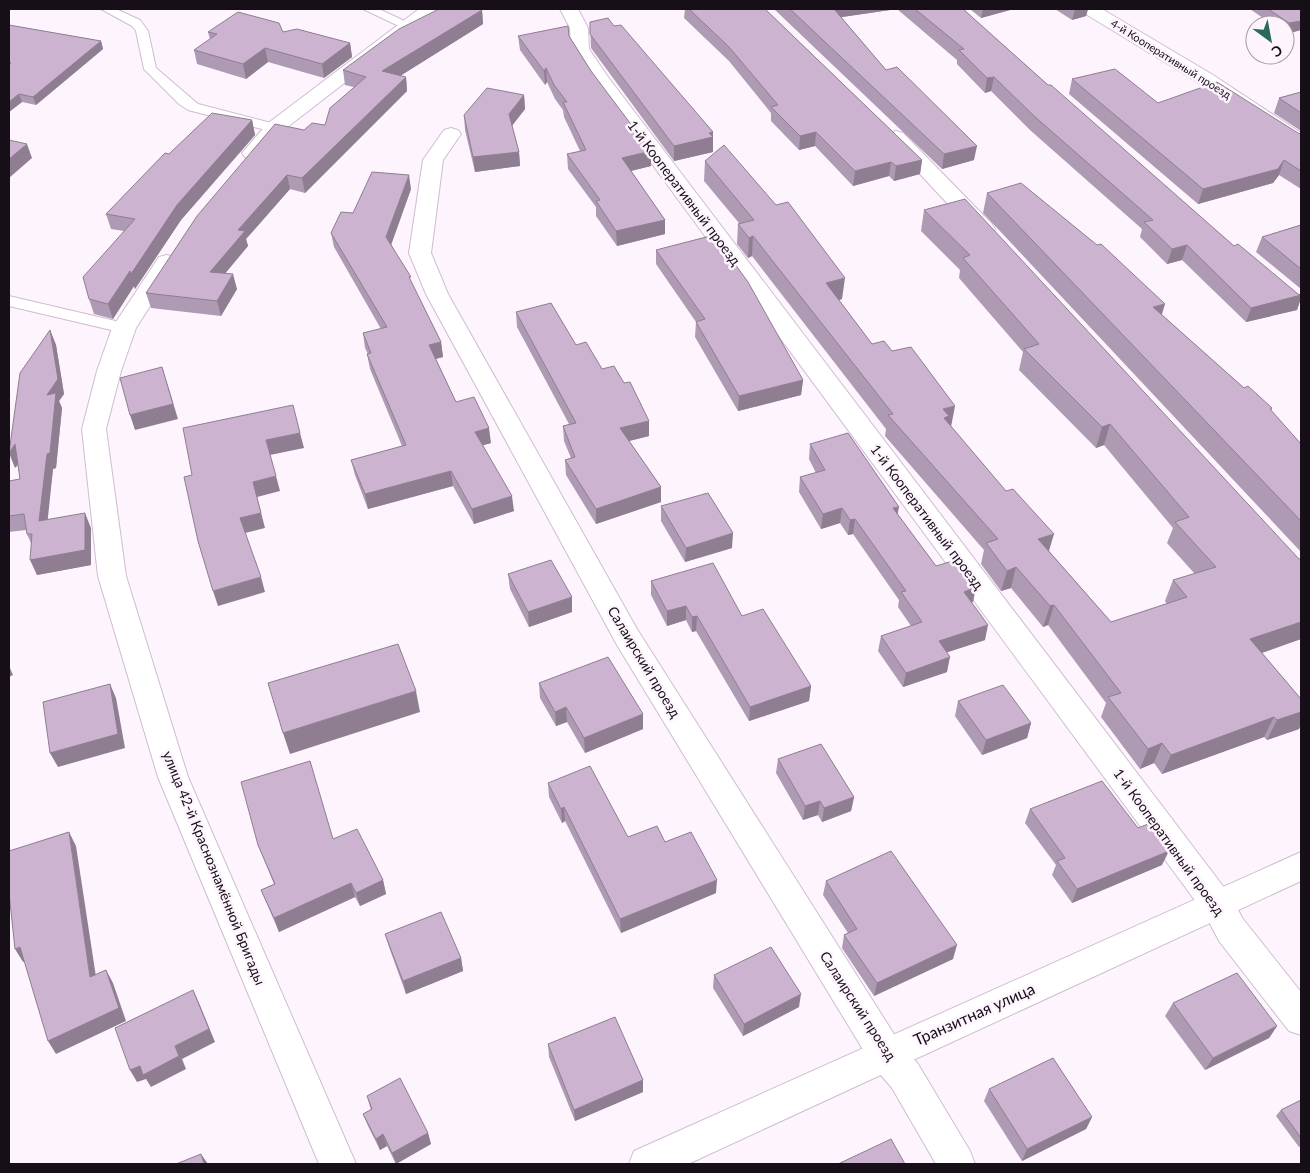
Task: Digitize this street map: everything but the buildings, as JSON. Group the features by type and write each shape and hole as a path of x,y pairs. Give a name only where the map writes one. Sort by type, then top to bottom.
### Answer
{"street":[{"path":"236,173 274,128 407,24 431,9"},
{"name":"1-й Кооперативный проезд","path":"568,9 580,28 580,49 600,80 1217,904 1232,930 1301,1018"},
{"name":"4-й Кооперативный проезд","path":"1090,9 1206,79 1301,142"},
{"path":"883,125 926,166 999,245"},
{"name":"Салаирский проезд","path":"451,134 433,160 420,253 437,294 627,636 886,1054 906,1076 958,1164"},
{"name":"улица 42-й Краснознамённой Бригады","path":"180,242 124,328 109,371 94,429 112,576 173,777 338,1164"},
{"name":"Транзитная улица","path":"647,1164 1301,866"}],"lane":[{"path":"107,9 136,23 142,31 150,69 184,101 193,106 274,128"},
{"path":"369,9 407,24"},
{"path":"9,301 68,317 124,328"}]}
